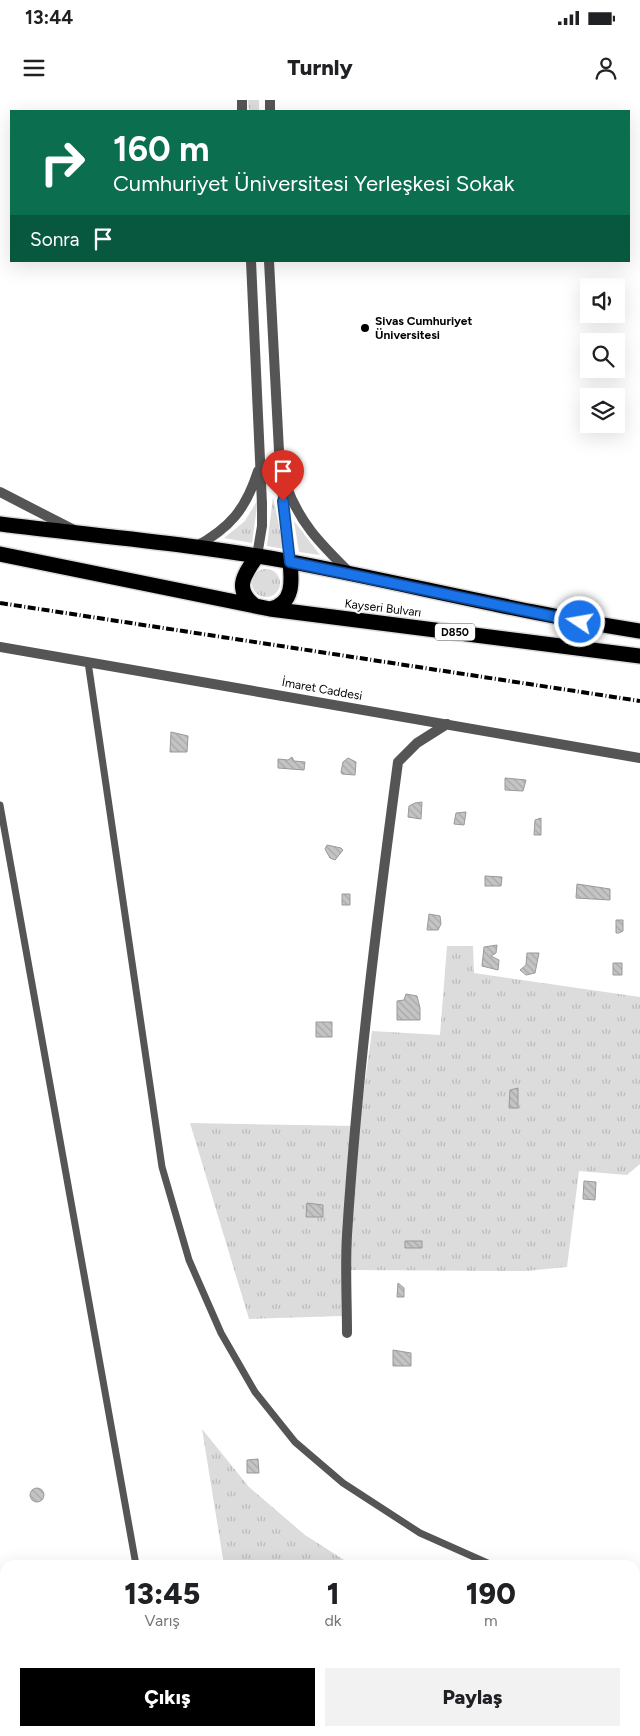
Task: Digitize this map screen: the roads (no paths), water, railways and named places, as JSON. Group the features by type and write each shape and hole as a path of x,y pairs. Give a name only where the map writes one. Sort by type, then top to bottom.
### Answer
{"highway":[{"path":"0,524 195,547 257,556 290,562 291,580 288,596 282,604 263,607 246,598 242,581 246,571 257,556"},
{"name":"Kayseri Bulvarı","path":"0,554 263,607 640,656"},
{"name":"Kayseri Bulvarı","path":"290,562 580,622 640,631"}],"street":[{"path":"251,262 259,465 263,516 257,556"},
{"path":"270,262 280,470 290,562"},
{"path":"195,547 216,536 241,510 248,499 259,465"},
{"path":"280,470 301,520 350,574"},
{"path":"0,492 80,533"},
{"name":"İmaret Caddesi","path":"0,647 447,724 611,755 640,758"},
{"path":"347,1333 347,1236 367,1012 398,762 416,743 447,724"}],"lane":[{"path":"88,662 162,1167 193,1269 221,1333 255,1392 295,1442 343,1483 420,1533 481,1560"},
{"path":"0,804 135,1560"}],"railway":[{"path":"0,603 640,701"}],"place":[{"name":"Sivas Cumhuriyet Üniversitesi","path":"365,328"}]}
